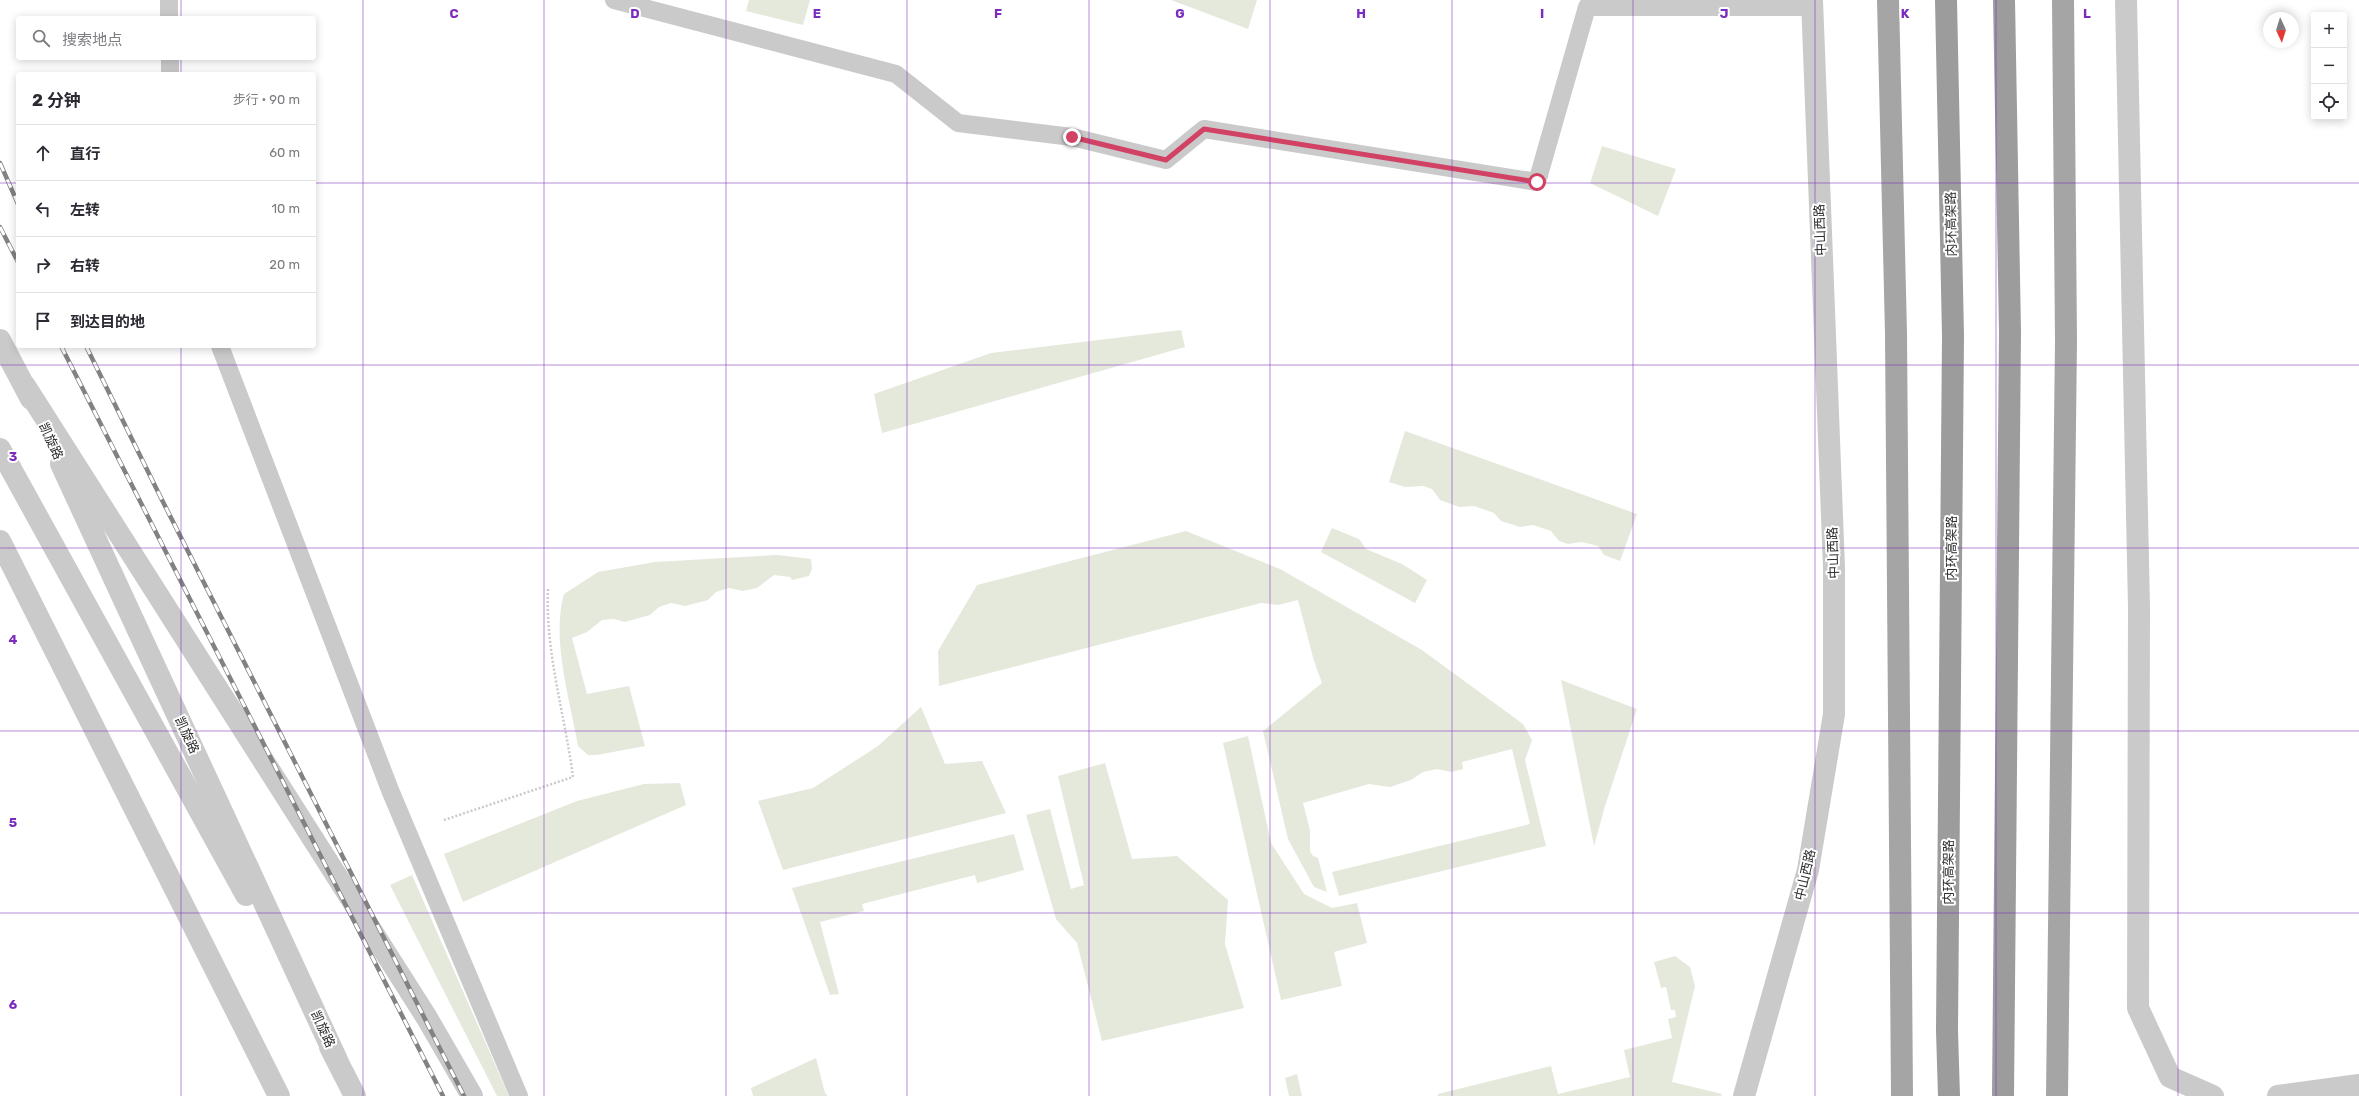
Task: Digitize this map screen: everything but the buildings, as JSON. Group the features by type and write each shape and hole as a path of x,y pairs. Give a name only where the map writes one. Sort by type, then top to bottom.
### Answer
{"highway":[{"name":"内环高架路","path":"1946,0 1953,336 1947,1023 1949,1096"},
{"path":"2003,1096 2010,332 2004,0"}],"main road":[{"path":"1888,0 1896,341 1902,1096"},
{"path":"2057,1096 2066,341 2063,0"}],"street":[{"path":"2126,0 2139,607 2138,1008 2170,1077 2213,1096"},
{"name":"中山西路","path":"1744,1096 1808,870 1834,714 1834,568 1812,4"},
{"name":"凯旋路","path":"0,340 25,386 337,1060"},
{"name":"凯旋路","path":"25,386 427,1018 472,1096"},
{"name":"凯旋路","path":"0,448 337,1060"},
{"path":"0,541 280,1096"},
{"path":"337,1060 355,1096"},
{"path":"2278,1096 2359,1085"}],"lane":[{"path":"169,0 169,16"},
{"path":"614,0 896,74 958,123 1072,137 1166,160 1204,129 1537,182 1587,7 1812,4"},
{"path":"170,60 170,72"},
{"path":"221,348 390,790 519,1096"}],"path":[{"path":"444,820 573,777 550,645 547,616 548,589"}],"shaded area":[{"path":"749,0 810,0 803,25 746,11"},
{"path":"1171,0 1257,0 1248,29"},
{"path":"1602,146 1676,169 1658,216 1590,183"},
{"path":"1181,330 1185,347 882,433 874,394 991,353"},
{"path":"1405,431 1637,514 1620,561 1604,555 1598,546 1582,542 1568,544 1559,541 1551,531 1533,525 1520,527 1501,521 1494,513 1474,506 1459,507 1440,500 1432,489 1423,486 1405,487 1389,482"},
{"path":"1332,528 1359,539 1366,549 1402,564 1427,580 1415,603 1321,552"},
{"path":"1186,531 1280,569 1422,650 1523,724 1532,740 1525,760 1546,846 1339,896 1332,872 1530,824 1512,749 1462,762 1463,769 1451,772 1437,769 1423,772 1411,780 1390,787 1369,784 1303,803 1310,830 1310,851 1313,856 1318,858 1327,892 1314,887 1288,839 1263,731 1322,683 1314,661 1298,600 1278,605 1261,603 939,686 938,651 977,585"},
{"path":"777,555 811,559 812,569 809,576 792,580 790,577 774,575 757,588 743,591 729,588 716,592 708,600 685,606 671,603 659,607 650,615 625,622 614,619 602,620 587,632 572,638 587,694 629,686 645,746 597,755 588,755 578,746 563,669 561,649 560,630 564,594 598,572 655,562"},
{"path":"1561,680 1637,709 1605,806 1594,846"},
{"path":"921,707 945,764 982,761 1006,813 783,870 758,801 813,788 878,746"},
{"path":"1248,736 1271,843 1304,894 1332,908 1357,903 1367,943 1334,952 1342,986 1281,1000 1223,743"},
{"path":"1105,763 1132,859 1177,856 1228,900 1225,944 1244,1008 1102,1041 1077,943 1056,919 1026,815 1050,809 1071,889 1084,885 1058,776"},
{"path":"680,783 686,805 463,902 444,854 577,801 644,784"},
{"path":"1014,834 1024,870 977,883 975,875 862,904 864,911 820,922 839,994 830,995 792,888"},
{"path":"412,875 509,1096 497,1096 390,885"},
{"path":"1675,956 1690,967 1695,986 1672,1082 1722,1094 1721,1096 1438,1096 1438,1094 1551,1066 1558,1094 1630,1077 1624,1050 1672,1038 1668,1019 1676,1017 1675,1010 1671,1010 1666,987 1661,988 1654,962"},
{"path":"816,1058 825,1093 828,1096 753,1096 751,1088"},
{"path":"1297,1074 1302,1096 1289,1096 1285,1078"}],"railway":[{"path":"0,163 16,199"},
{"path":"0,227 16,258"},
{"path":"62,348 443,1096"},
{"path":"87,348 162,500 464,1096"}],"route":[{"path":"1072,137 1166,160 1204,129 1537,182"}]}
